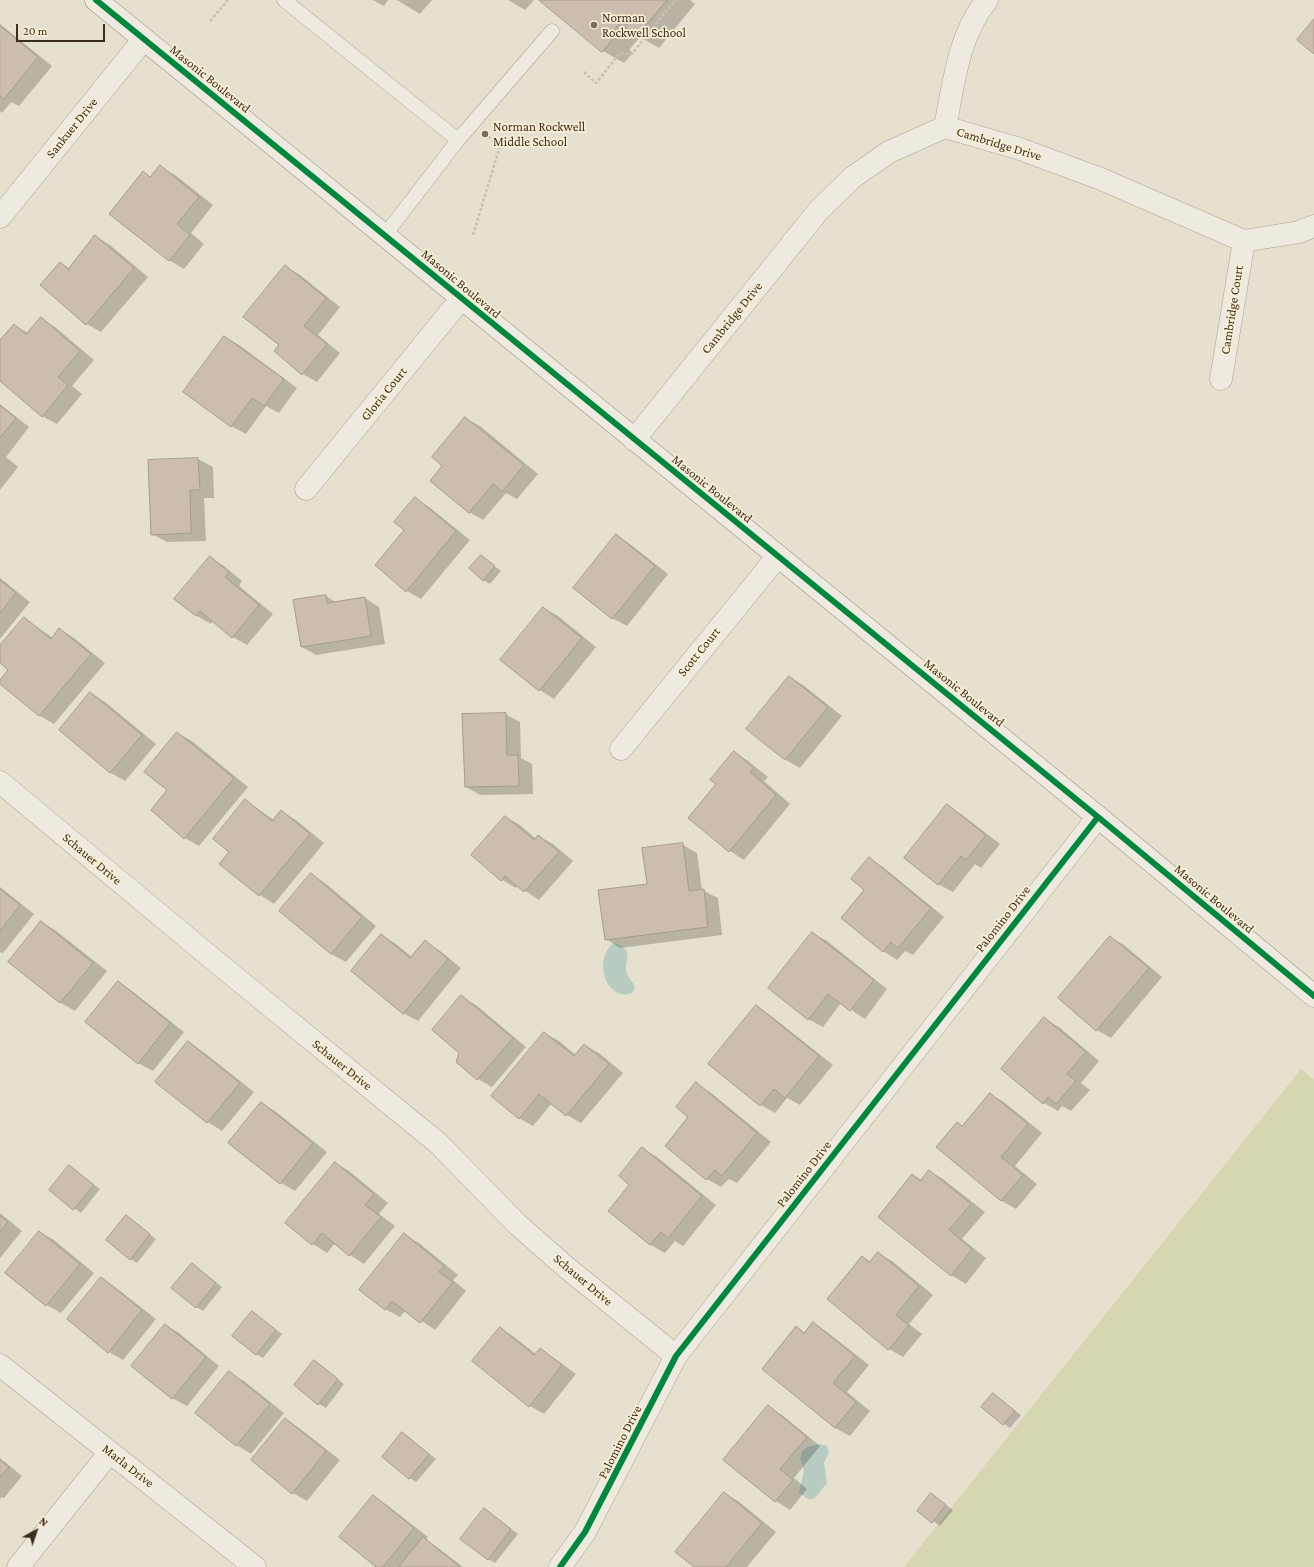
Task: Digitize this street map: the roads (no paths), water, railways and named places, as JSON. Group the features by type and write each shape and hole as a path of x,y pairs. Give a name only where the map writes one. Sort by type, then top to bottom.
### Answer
{"street":[{"name":"Masonic Boulevard","path":"96,0 1098,817 1314,996"},
{"path":"945,127 960,52 967,32 979,10 987,0"},
{"name":"Sankuer Drive","path":"0,217 144,39"},
{"name":"Cambridge Drive","path":"634,440 818,210 853,177 889,152 945,127 1020,149 1071,168 1244,241"},
{"path":"1244,241 1299,232 1314,226"},
{"name":"Cambridge Court","path":"1221,379 1244,241"},
{"name":"Gloria Court","path":"306,489 461,299"},
{"name":"Scott Court","path":"621,749 778,556"},
{"name":"Schauer Drive","path":"0,782 439,1144 517,1224 568,1268 676,1356"},
{"name":"Palomino Drive","path":"560,1567 585,1532 676,1356 1098,817"},
{"name":"Marla Drive","path":"0,1365 255,1567"},
{"path":"18,1567 110,1452"}],"lane":[{"path":"284,0 458,140"},
{"path":"385,235 458,140 552,31"}],"place":[{"name":"Norman Rockwell School","path":"594,25"},
{"name":"Norman Rockwell Middle School","path":"485,134"}]}
